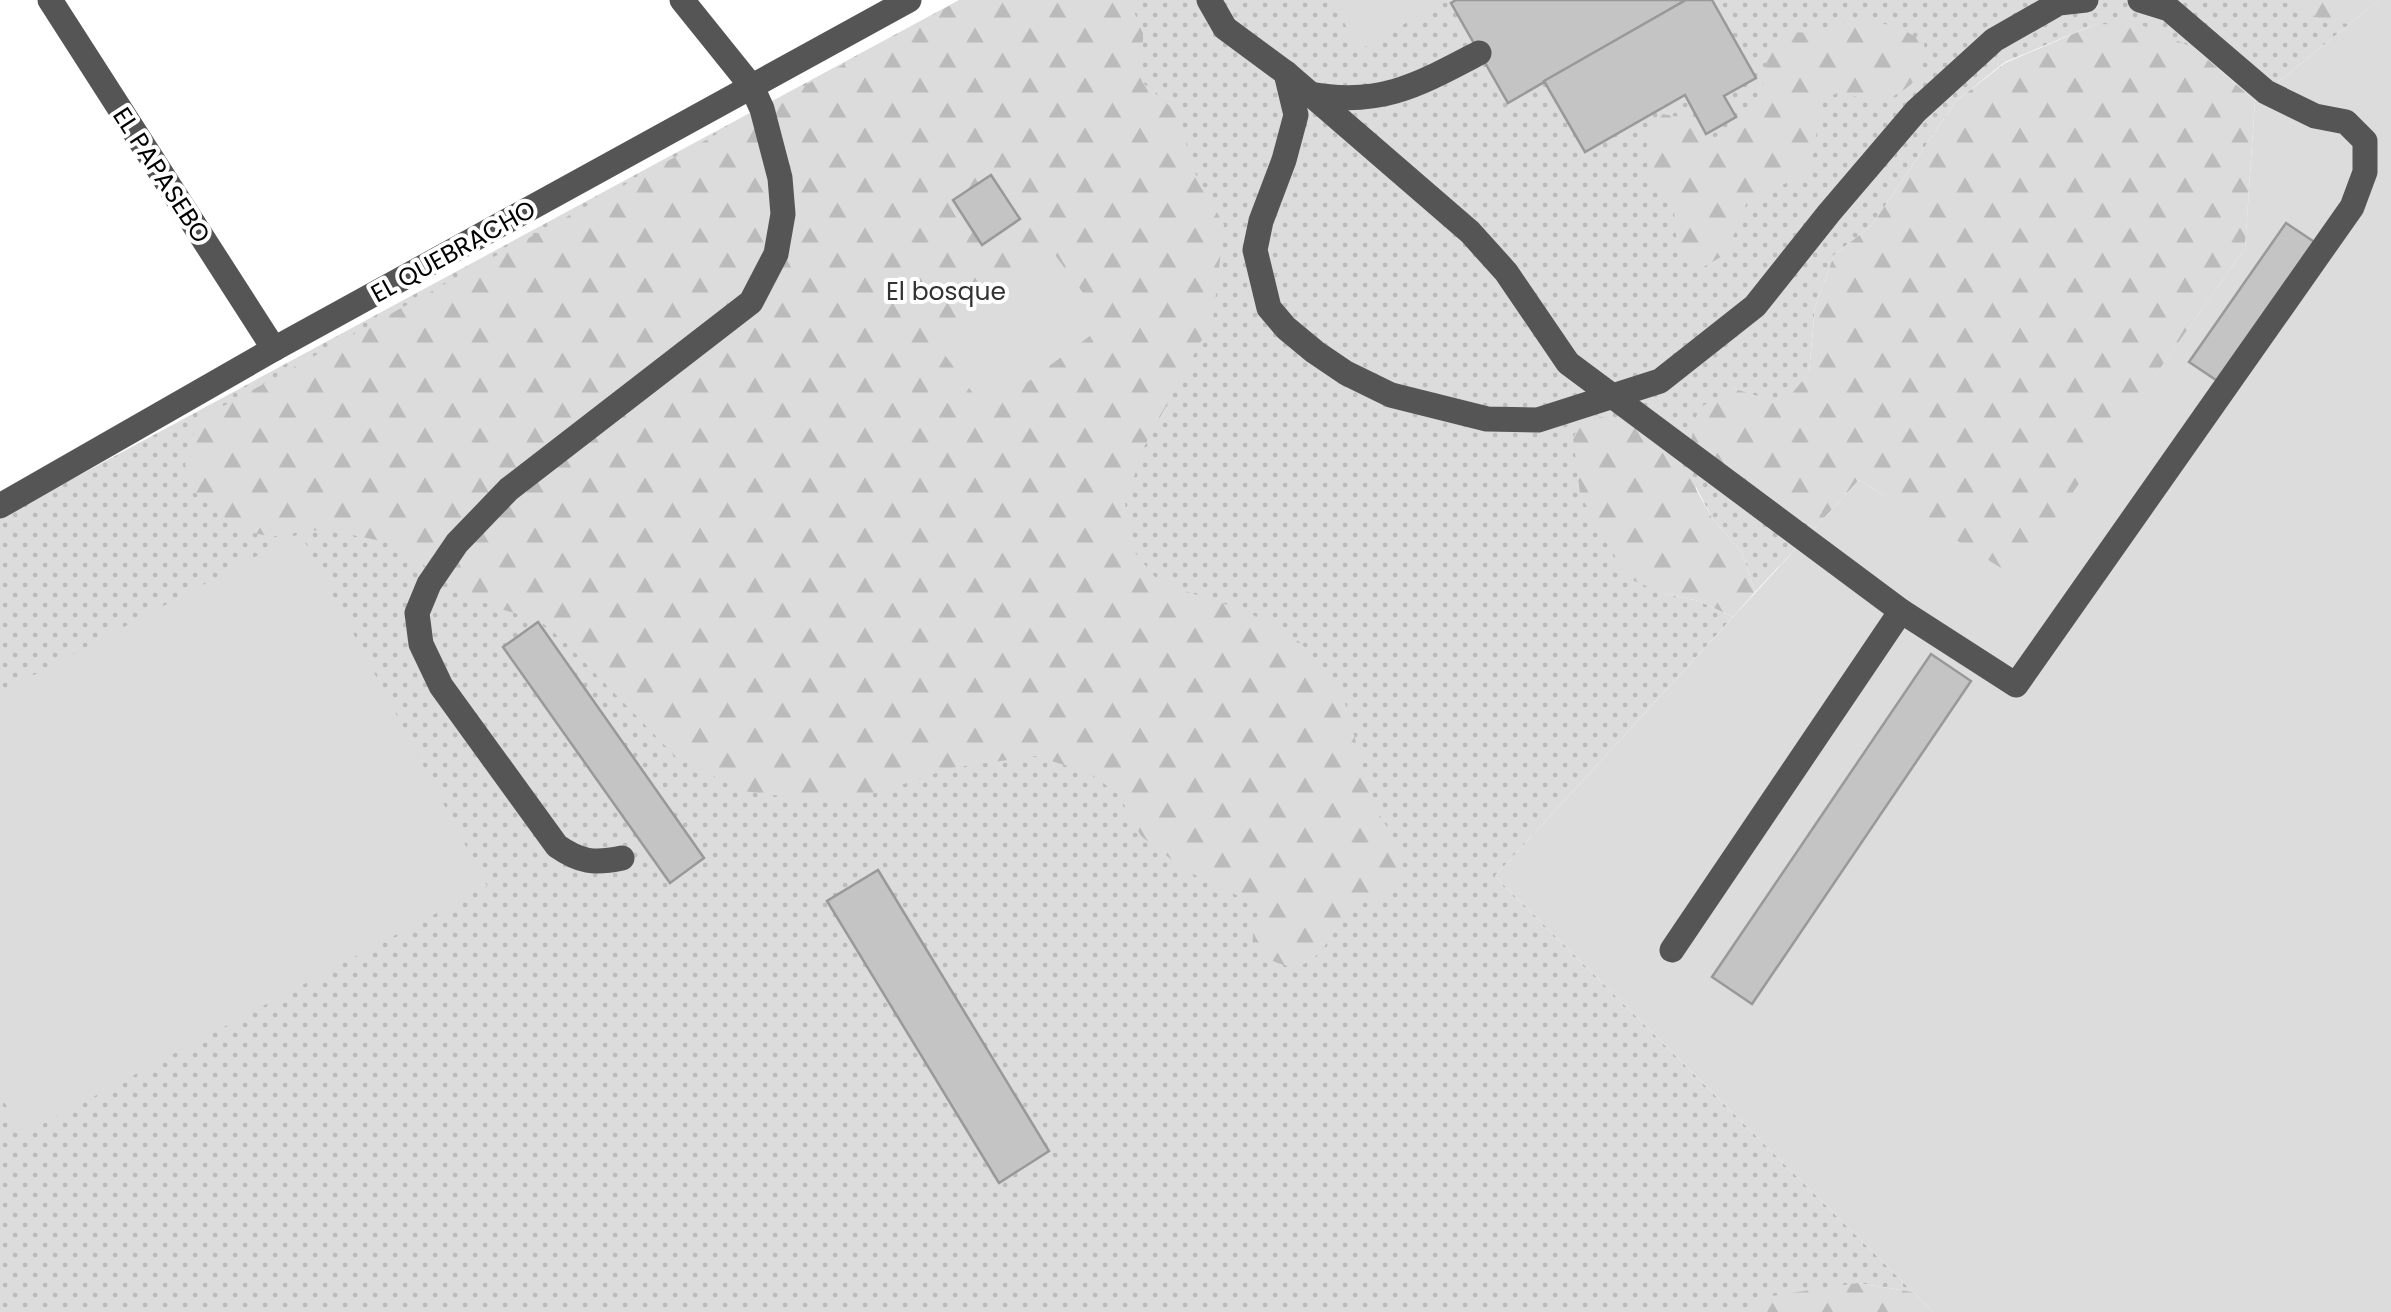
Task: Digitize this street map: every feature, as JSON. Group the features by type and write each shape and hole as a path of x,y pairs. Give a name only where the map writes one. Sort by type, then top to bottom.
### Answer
{"street":[{"name":"EL PAPASEBO","path":"50,0 274,349"},
{"path":"622,858 597,864 576,859 556,846 441,686 420,644 417,613 429,584 457,543 509,489 752,302 776,254 783,214 772,145 752,88 682,0"},
{"name":"EL QUEBRACHO","path":"0,506 274,349 909,0"},
{"path":"1209,0 1225,28 1286,73 1470,232 1506,272 1568,363 1901,611 2016,685 2352,207 2366,172 2365,142 2346,122 2316,116 2266,92 2169,9 2140,0"},
{"path":"1286,73 1296,114 1255,250 1268,308 1286,328 1346,373 1391,395 1486,419 1538,420 1660,381 1755,306 1916,112 1994,40 2059,3 2086,0"},
{"path":"1310,94 1363,100 1390,94 1480,53"},
{"path":"1672,950 1901,611"}],"green space":[{"name":"El bosque","path":"959,0 2379,0 2255,101 2196,49 2094,25 2005,62 1956,101 1872,225 1834,255 1815,307 1809,373 1783,405 1732,388 1777,507 1815,528 1755,592 1742,552 1712,518 1696,487 1665,594 1699,601 1733,617 1495,876 1913,1292 1857,1283 1750,1312 0,1312 0,518"},
{"name":"El bosque","path":"960,0 1129,0 1143,33 1142,82 1180,115 1191,166 1224,225 1213,319 1144,447 1125,503 1132,549 1155,577 1246,611 1300,642 1341,689 1374,806 1394,839 1402,864 1394,888 1378,900 1352,905 1323,949 1302,965 1272,961 1252,948 1254,924 1261,907 1185,870 1141,836 1119,795 1090,773 1035,756 951,768 831,803 743,791 676,757 539,620 493,607 449,584 396,544 333,531 300,530 272,537 240,530 192,490 185,466 192,436 209,414"},
{"path":"1331,0 1445,0 1360,50"},
{"path":"2280,0 2379,0 2348,24 2323,20"},
{"path":"2379,0 2391,0 2391,1312 1933,1312 1495,876 1859,480 2014,576 2245,248 2255,101"},
{"path":"1854,19 1897,26 1924,42 1920,73 1902,91 1883,102 1837,93 1819,102 1815,150 1805,174 1747,202 1726,254 1700,269 1691,264 1677,240 1673,202 1650,172 1646,149 1654,125 1663,114 1689,119 1709,139 1725,133 1755,108 1764,83 1767,53 1785,32 1820,33"},
{"path":"2135,22 2196,49 2255,101 2245,248 2014,577 1859,480 1815,528 1777,507 1691,441 1698,409 1732,388 1783,404 1809,373 1815,307 1834,255 1872,225 1956,101 2005,63 2094,25"},
{"path":"1052,251 1106,324 987,412 933,339"},
{"path":"1590,414 1638,426 1677,455 1712,518 1742,552 1755,592 1733,617 1699,601 1665,594 1630,579 1580,494 1573,437"},
{"path":"300,533 487,886 22,1135 0,1094 0,693"},
{"path":"1857,1283 1913,1292 1933,1312 1739,1312 1765,1297"}],"building":[{"path":"1686,0 1508,103 1451,3"},
{"path":"1686,0 1712,0 1756,78 1724,96 1736,117 1706,134 1685,95 1585,152 1544,81"},
{"path":"991,175 1020,219 982,245 953,200"},
{"path":"2286,223 2316,243 2219,382 2189,362"},
{"path":"538,622 704,858 670,883 503,647"},
{"path":"1931,654 1971,681 1752,1004 1712,977"},
{"path":"878,870 1049,1151 999,1183 827,901"}]}
